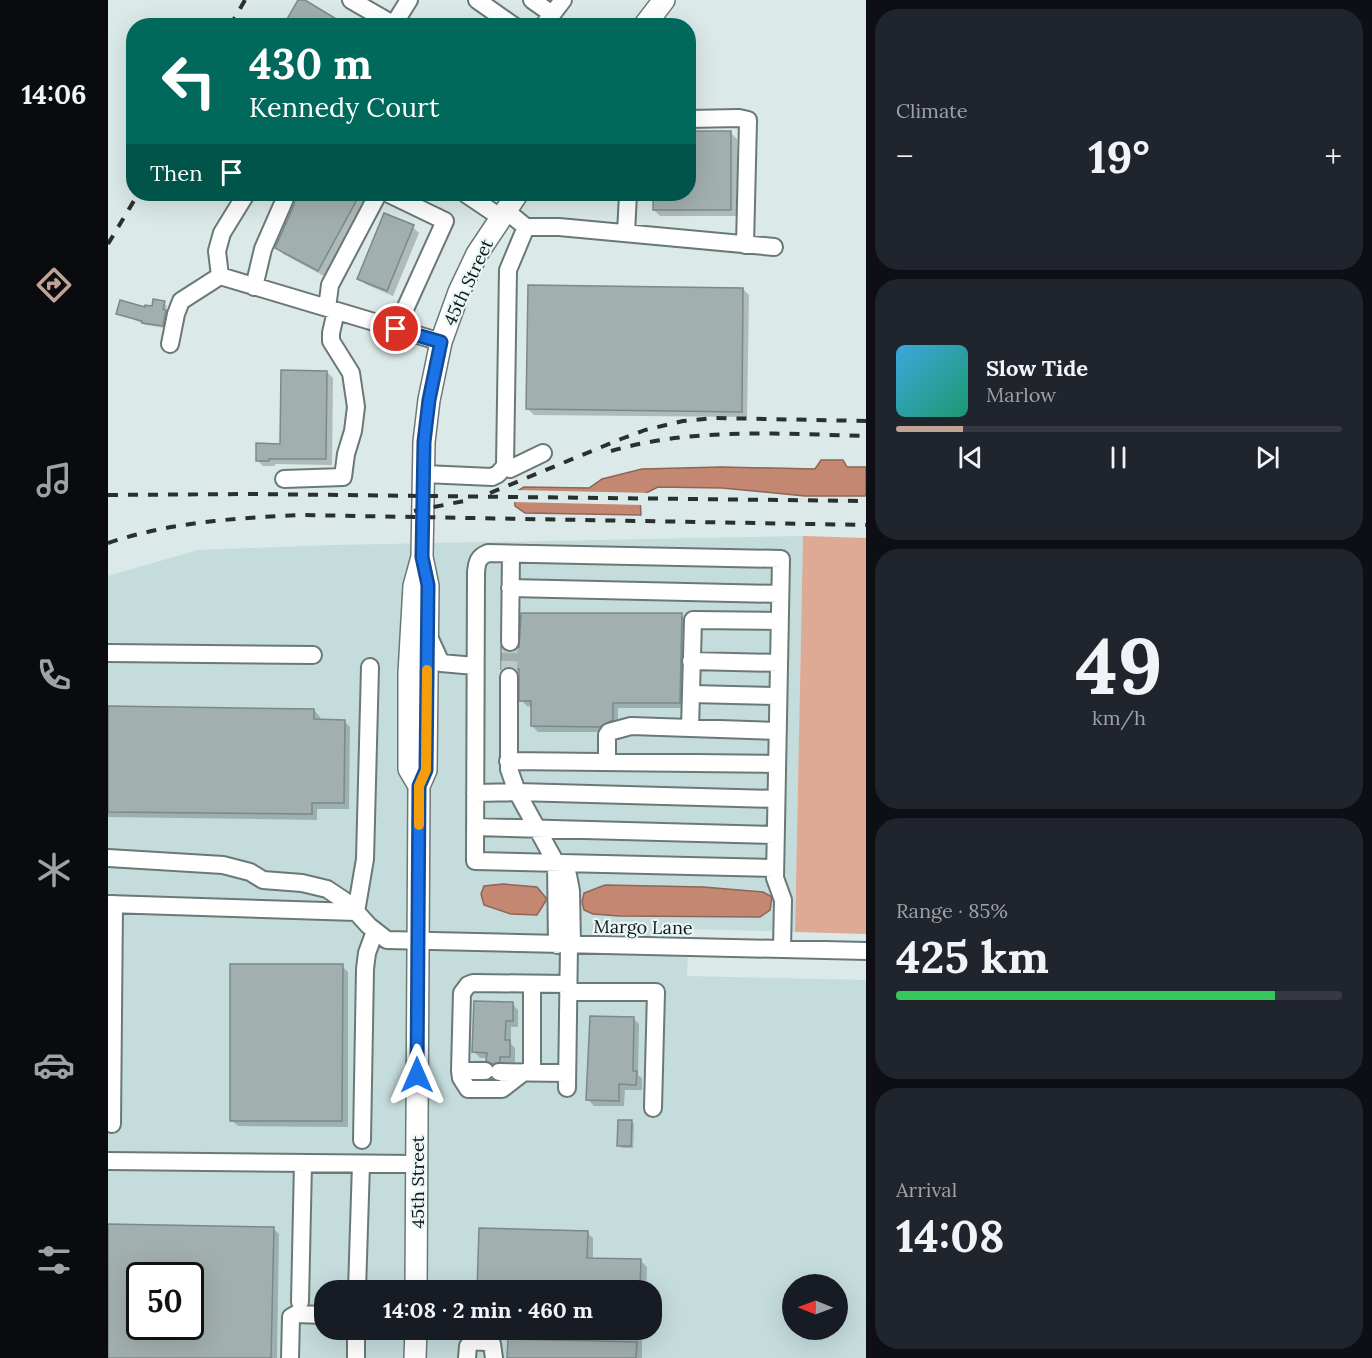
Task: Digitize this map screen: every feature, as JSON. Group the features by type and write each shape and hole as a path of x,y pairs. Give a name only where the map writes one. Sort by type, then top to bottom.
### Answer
{"main road":[{"path":"650,18 664,0"},
{"name":"45th Street","path":"416,1280 419,786 426,770 428,633 428,585 422,557 424,442 429,400 441,342 459,292 477,254 507,207"},
{"name":"45th Street","path":"419,786 409,769 409,673 414,586 422,557"},
{"path":"415,1358 416,1340"}],"street":[{"path":"351,0 383,18"},
{"path":"399,18 409,0"},
{"path":"477,0 503,18"},
{"path":"532,0 546,18"},
{"path":"550,18 563,0"},
{"path":"696,118 748,120 745,244"},
{"path":"220,276 217,250 222,232 242,201"},
{"path":"254,286 263,249 284,201"},
{"path":"284,479 343,477 356,407 351,373 331,341 330,285 374,201"},
{"path":"396,329 445,221 404,201"},
{"path":"488,201 507,207 526,227 559,226 774,247"},
{"path":"626,233 628,201"},
{"path":"424,474 492,477 505,466 508,270 526,227"},
{"path":"220,276 441,342"},
{"path":"170,344 181,302 220,276"},
{"path":"505,466 510,469 543,453"},
{"path":"775,868 475,861 477,562 481,556 488,553 781,560 775,878 783,900 782,950"},
{"path":"510,642 511,554"},
{"path":"510,588 780,594"},
{"path":"690,728 693,620 780,621"},
{"path":"428,633 441,663 476,666"},
{"path":"108,653 313,655"},
{"path":"691,661 779,663"},
{"path":"356,912 365,859 370,667"},
{"path":"460,1071 528,1072 567,1080 566,945 556,862 517,792 509,769 509,676"},
{"path":"691,694 778,696"},
{"path":"607,762 609,732 631,726 778,730"},
{"path":"508,761 777,764"},
{"path":"475,793 517,792 776,799"},
{"path":"475,827 776,835"},
{"path":"108,858 223,865 250,872 263,880 302,883 327,889 348,903 375,931 367,953 365,969 362,1140"},
{"path":"112,1124 111,904 356,912"},
{"name":"Margo Lane","path":"375,931 387,940 418,942 866,951"},
{"path":"528,1072 502,1089 468,1089 461,1078 460,1071 462,993 464,989 473,983 532,984 656,992 653,1108"},
{"path":"528,1072 532,984"},
{"path":"108,1161 417,1164"},
{"path":"300,1302 303,1163"},
{"path":"357,1280 360,1164"},
{"path":"290,1358 291,1317 296,1314 314,1315"},
{"path":"356,1358 357,1340"},
{"path":"467,1358 468,1346 472,1341 478,1341 492,1344 494,1358"}],"shaded area":[{"path":"821,460 843,460 847,467 866,467 866,496 805,496 722,488 658,487 640,496 641,515 525,513 515,506 514,493 524,487 589,488 602,479 642,469 721,467 815,469"},
{"path":"803,536 795,932 689,929 687,976 866,980 866,1358 108,1358 108,576 198,550 333,545"},
{"path":"803,536 866,538 866,934 795,932"},
{"path":"503,884 537,887 547,899 537,915 511,914 484,905 481,894 484,886"},
{"path":"605,885 703,887 763,892 772,897 770,910 760,917 619,916 593,914 584,910 582,902 584,893"}],"pier":[{"path":"513,490 652,493 643,498 643,505 512,502"}],"building":[{"path":"298,0 305,0 335,18 288,18"},
{"path":"696,131 731,131 731,210 653,210 653,201 696,201"},
{"path":"295,201 356,201 318,271 275,248"},
{"path":"384,213 414,225 387,291 357,279"},
{"path":"528,285 743,288 742,412 526,409"},
{"path":"153,299 165,301 163,326 142,323 142,321 116,314 120,300 145,307 145,305 152,306"},
{"path":"281,370 327,371 326,459 256,461 256,443 280,444"},
{"path":"521,613 682,613 680,703 613,703 613,720 600,727 531,726 531,701 519,701 519,669 510,667 501,669 501,647 510,652 519,647"},
{"path":"108,706 314,709 314,719 345,720 344,803 312,803 312,814 108,812"},
{"path":"230,964 343,964 342,1121 230,1121"},
{"path":"474,1001 513,1002 513,1021 506,1021 505,1040 510,1040 510,1057 500,1057 500,1062 493,1064 486,1061 487,1053 472,1052"},
{"path":"590,1016 634,1017 633,1071 637,1071 636,1085 619,1084 619,1101 586,1100"},
{"path":"618,1120 632,1120 631,1146 617,1146"},
{"path":"108,1224 274,1227 271,1358 108,1358"},
{"path":"479,1228 588,1231 587,1258 641,1259 640,1280 477,1280"},
{"path":"508,1340 637,1342 636,1358 507,1358"}],"tunnel":[{"path":"509,677 510,642"}],"railway":[{"path":"235,18 245,0"},
{"path":"108,244 134,201"},
{"path":"490,493 645,430 683,421 716,418 866,421"},
{"path":"611,451 642,443 706,435 866,436"},
{"path":"108,495 252,494 866,501"},
{"path":"414,511 464,501"},
{"path":"108,543 180,526 301,515 866,525"}],"slow traffic":[{"path":"419,825 419,786 426,770 427,670"}],"route":[{"path":"396,329 441,342 429,400 424,442 422,557 428,585 426,770 419,786 417,1075"}]}
